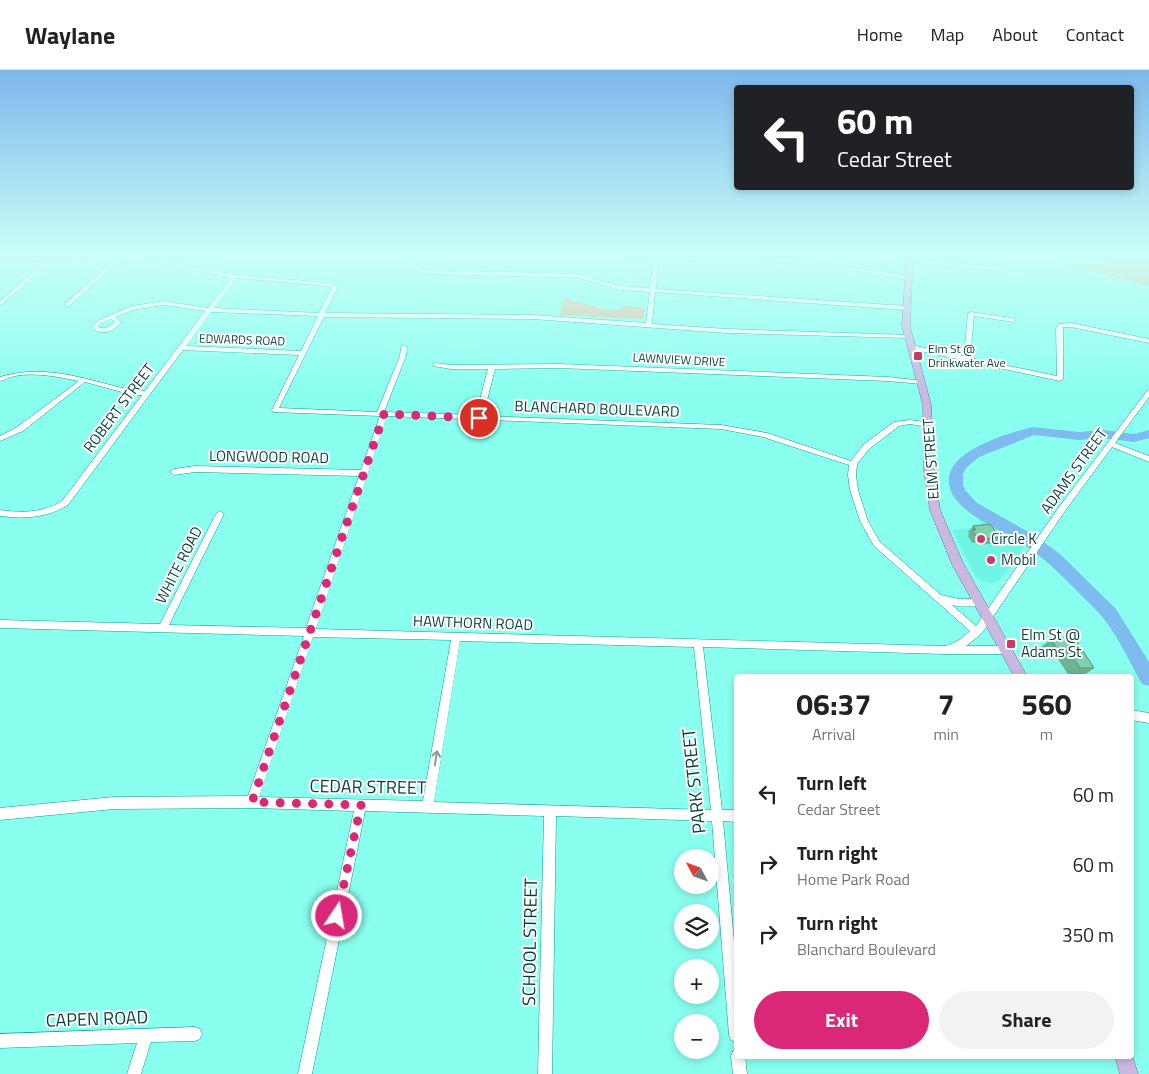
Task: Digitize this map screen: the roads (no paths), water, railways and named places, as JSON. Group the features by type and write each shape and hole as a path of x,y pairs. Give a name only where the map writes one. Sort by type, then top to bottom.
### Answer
{"main road":[{"name":"ELM STREET","path":"907,301 908,336 927,404 929,477 935,510 951,550 1020,674"},
{"path":"1125,1059 1129,1074"}],"street":[{"path":"68,305 73,301"},
{"name":"ROBERT STREET","path":"0,513 40,513 62,505 215,301"},
{"path":"303,353 329,301"},
{"path":"649,325 652,301"},
{"path":"806,301 906,308"},
{"path":"113,317 136,307 156,303 208,310 322,315 533,317 780,333 908,336"},
{"path":"967,358 971,314 1012,320"},
{"path":"911,347 1060,379 1059,328 1062,324 1149,341"},
{"path":"252,802 364,473 382,414 403,356 404,347"},
{"name":"EDWARDS ROAD","path":"181,348 303,353"},
{"name":"BLANCHARD BOULEVARD","path":"303,353 275,410 735,429 770,436 853,464"},
{"name":"LAWNVIEW DRIVE","path":"435,365 578,367 888,379 922,382"},
{"path":"479,418 492,367"},
{"path":"0,379 29,371 50,373 133,393 147,393"},
{"path":"0,439 20,429 83,381"},
{"name":"ADAMS STREET","path":"988,617 1041,540 1149,392"},
{"path":"928,425 907,422 894,425 862,450 853,464 854,490 864,521 871,535 885,552 938,596 977,632"},
{"path":"1112,442 1149,459"},
{"name":"LONGWOOD ROAD","path":"174,472 195,469 364,473"},
{"name":"WHITE ROAD","path":"162,629 220,514"},
{"path":"938,596 959,603 979,602"},
{"name":"HAWTHORN ROAD","path":"945,650 960,645 977,632 988,617"},
{"name":"HAWTHORN ROAD","path":"0,624 698,644 1005,650"},
{"path":"428,806 456,637"},
{"name":"PARK STREET","path":"698,644 717,815 734,1012"},
{"path":"1134,716 1149,718"},
{"name":"CEDAR STREET","path":"0,814 114,803 252,802 734,816"},
{"path":"305,1074 361,805"},
{"name":"SCHOOL STREET","path":"545,1074 550,810"},
{"name":"CAPEN ROAD","path":"0,1042 195,1034"},
{"path":"134,1074 146,1036"},
{"path":"738,1059 740,1074"}],"waterway":[{"path":"1149,434 1134,438 1103,434 1079,436 1033,431 974,454 960,465 956,474 956,485 960,494 972,507 1028,539 1054,558 1110,614 1149,678"}],"place":[{"name":"Elm St @ Drinkwater Ave","path":"918,356"},
{"name":"Circle K","path":"981,539"},
{"name":"Mobil","path":"991,560"},
{"name":"Elm St @ Adams St","path":"1011,644"}]}
